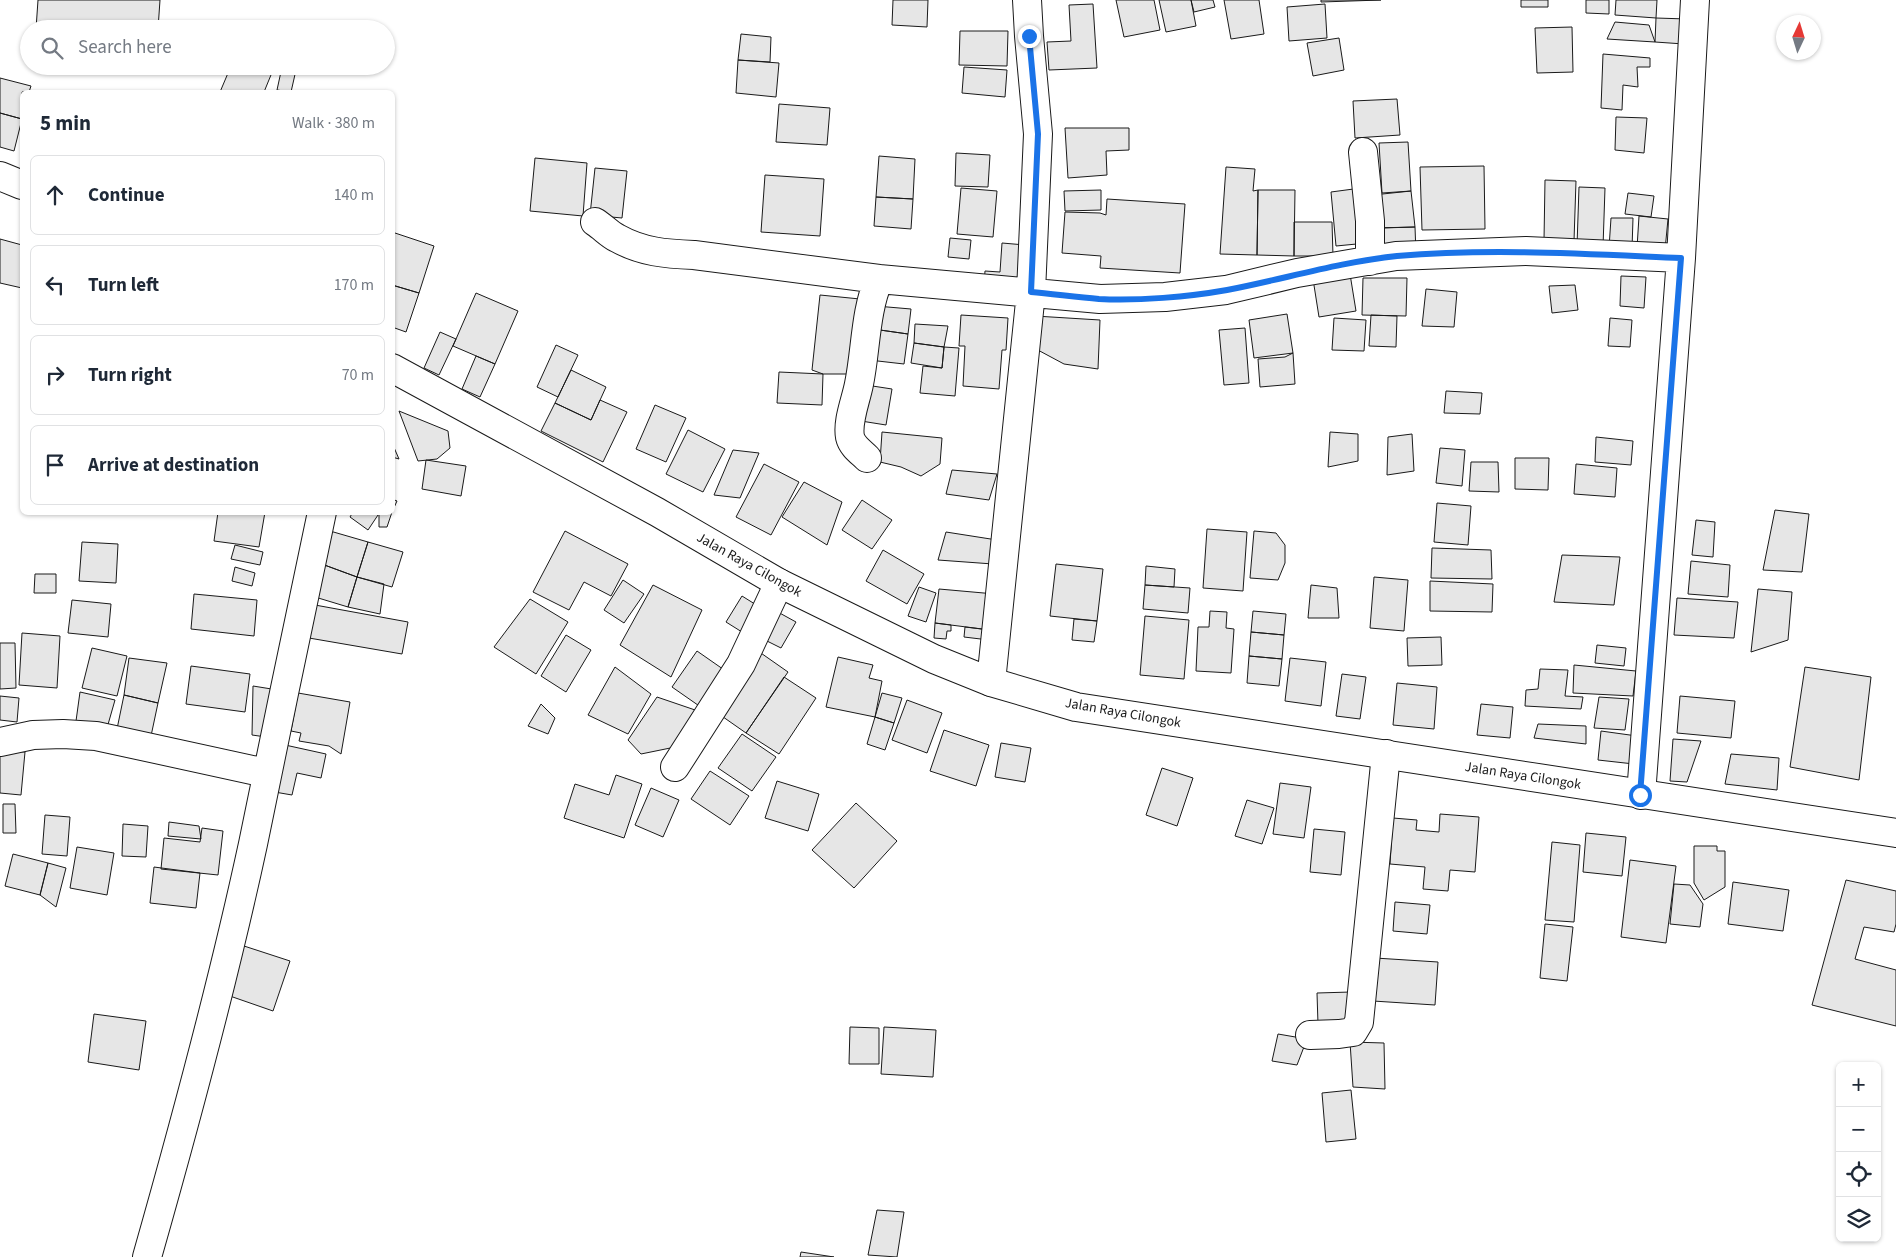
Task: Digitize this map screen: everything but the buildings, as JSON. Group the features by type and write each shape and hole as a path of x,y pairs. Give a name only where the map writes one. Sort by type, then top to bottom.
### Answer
{"main road":[{"path":"991,682 1031,292 1038,134 1027,0"},
{"path":"1640,795 1681,258 1695,0"},
{"path":"1363,152 1370,221 1370,261"},
{"path":"0,176 20,184"},
{"path":"595,222 617,238 648,251 664,254 694,255 879,279 1100,299 1165,297 1226,290 1297,273 1415,255 1526,251 1681,258"},
{"path":"867,458 857,449 850,438 851,421 860,383 871,307 879,279"},
{"name":"Jalan Raya Cilongok","path":"395,370 657,512 779,583 934,659 991,682 1076,707 1896,833"},
{"path":"147,1257 185,1122 252,844 321,515"},
{"path":"676,767 741,664 779,583"},
{"path":"0,742 33,735 96,736 266,773"},
{"path":"1310,1035 1353,1032 1359,1022 1386,754"}],"route":[{"path":"1029,36 1038,134 1031,292 1100,299 1165,297 1226,290 1297,273 1396,256 1465,252 1526,251 1681,258 1640,795"}]}
